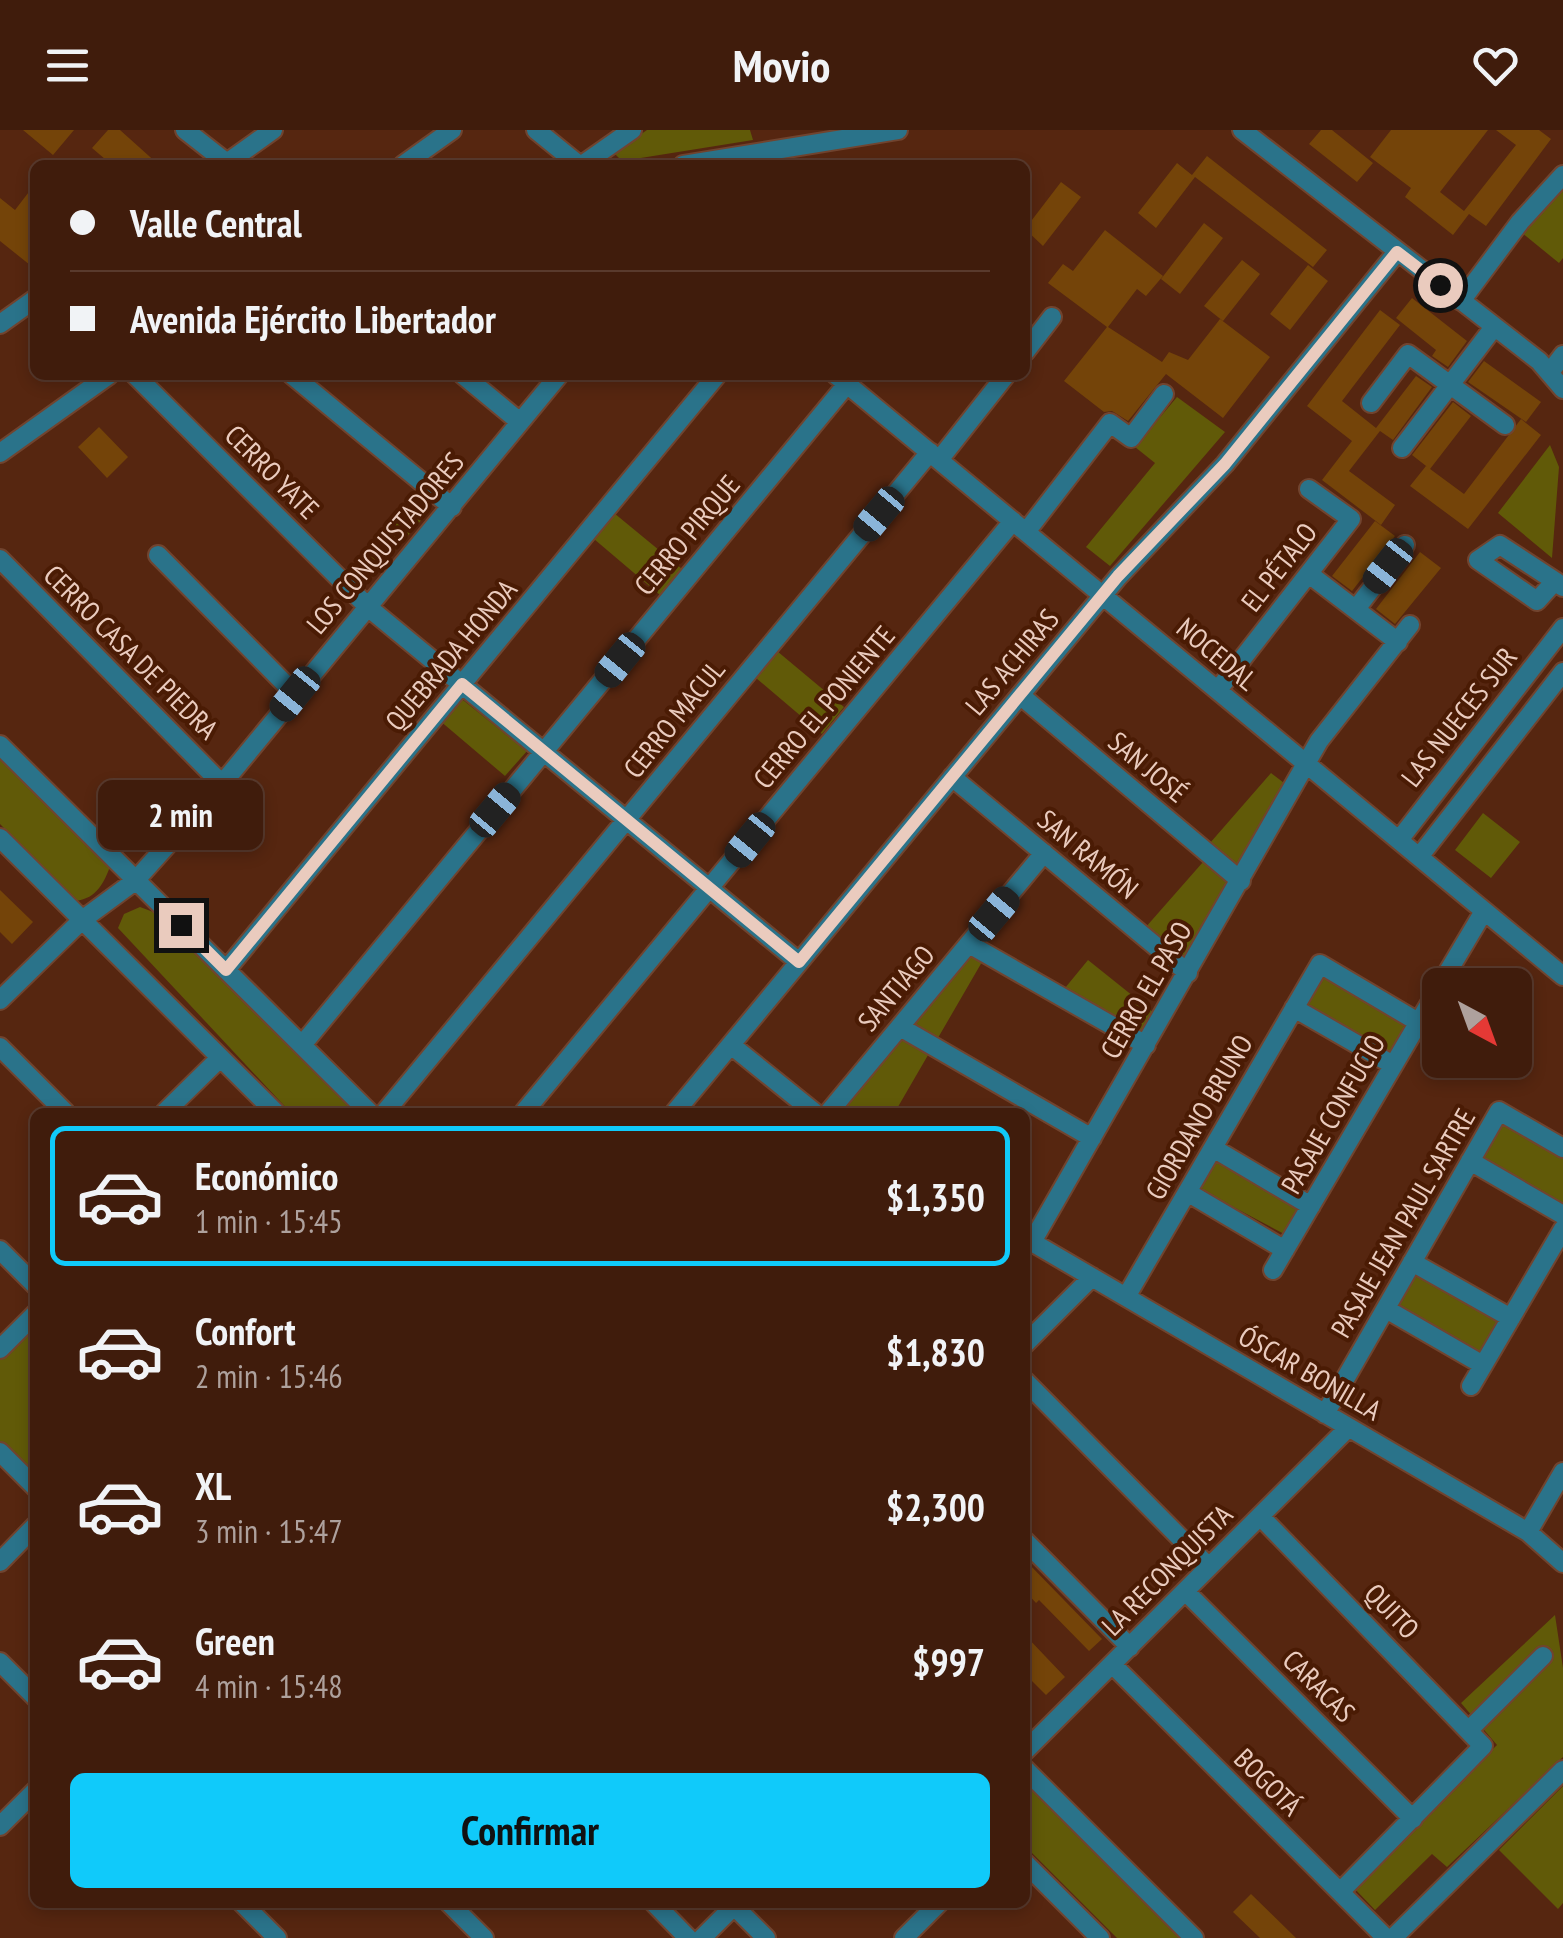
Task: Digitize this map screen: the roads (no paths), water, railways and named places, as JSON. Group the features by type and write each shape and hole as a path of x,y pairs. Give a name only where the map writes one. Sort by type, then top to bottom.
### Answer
{"street":[{"path":"185,130 221,160"},
{"path":"232,160 273,130"},
{"path":"410,160 452,130"},
{"path":"536,130 575,160"},
{"path":"588,160 632,130"},
{"path":"713,160 898,130"},
{"path":"1242,130 1494,326 1550,372 1563,388"},
{"path":"1461,301 1520,222 1563,174"},
{"name":"LAS ACHIRAS","path":"678,1108 1103,595 1225,464 1397,252"},
{"path":"0,324 30,303"},
{"path":"1030,346 1052,318"},
{"path":"1402,448 1494,326"},
{"path":"1372,403 1408,354 1505,425"},
{"path":"1550,372 1563,356"},
{"path":"0,453 102,380"},
{"name":"CERRO YATE","path":"141,380 370,608 799,962"},
{"path":"298,380 452,507"},
{"path":"469,380 520,422"},
{"name":"LOS CONQUISTADORES","path":"2,995 82,920 136,880 370,608 555,380"},
{"name":"QUEBRADA HONDA","path":"226,970 713,380"},
{"name":"NOCEDAL","path":"842,380 1563,976"},
{"name":"CERRO PIRQUE","path":"302,1045 544,752 842,380"},
{"name":"CERRO MACUL","path":"388,1108 626,820 1002,380"},
{"name":"CERRO EL PONIENTE","path":"527,1108 710,888 1110,423 1131,438 1164,394"},
{"name":"EL PÉTALO","path":"1218,690 1351,519 1309,489"},
{"path":"1356,610 1405,545"},
{"path":"158,555 295,694"},
{"name":"CERRO CASA DE PIEDRA","path":"0,559 222,784"},
{"path":"1309,574 1398,642"},
{"name":"CERRO EL PASO","path":"1030,1237 1092,1138 1325,733 1410,625"},
{"name":"LAS NUECES SUR","path":"1399,840 1563,628"},
{"path":"1419,857 1563,672"},
{"name":"SAN JOSÉ","path":"1020,695 1241,880"},
{"path":"0,745 364,1108"},
{"name":"SAN RAMÓN","path":"952,777 1188,973"},
{"path":"0,838 270,1108"},
{"name":"SANTIAGO","path":"832,1108 1044,854"},
{"name":"PASAJE CONFUCIO","path":"1450,968 1484,910"},
{"path":"969,944 1146,1045"},
{"name":"GIORDANO BRUNO","path":"1126,1297 1320,964 1418,1022"},
{"path":"1294,1008 1393,1065"},
{"name":"PASAJE CONFUCIO","path":"1273,1270 1422,1015"},
{"path":"900,1027 1092,1138"},
{"path":"731,1045 809,1108"},
{"path":"0,1047 61,1108"},
{"path":"169,1108 220,1058"},
{"name":"PASAJE JEAN PAUL SARTRE","path":"1325,1414 1499,1111 1563,1148"},
{"path":"1212,1148 1311,1206"},
{"path":"1470,1161 1563,1215"},
{"path":"1187,1192 1286,1250"},
{"path":"1472,1386 1563,1230"},
{"name":"ÓSCAR BONILLA","path":"1030,1241 1528,1532 1563,1563"},
{"path":"0,1250 30,1280"},
{"path":"1412,1262 1511,1318"},
{"path":"1030,1339 1092,1277"},
{"path":"1386,1308 1483,1365"},
{"path":"0,1349 30,1319"},
{"path":"1030,1386 1209,1567"},
{"name":"LA RECONQUISTA","path":"1030,1746 1348,1428"},
{"path":"0,1452 30,1482"},
{"path":"1528,1532 1563,1472"},
{"name":"QUITO","path":"1260,1516 1483,1746 1413,1819"},
{"path":"0,1562 30,1531"},
{"path":"1030,1546 1130,1646"},
{"name":"CARACAS","path":"1185,1591 1413,1819"},
{"path":"1469,1730 1543,1656"},
{"path":"0,1662 30,1691"},
{"name":"BOGOTÁ","path":"1112,1664 1389,1938"},
{"path":"1389,1938 1563,1770"},
{"path":"1030,1774 1194,1938"},
{"path":"0,1826 30,1796"},
{"path":"1340,1892 1413,1819"},
{"path":"1030,1868 1100,1938"},
{"path":"253,1908 277,1938"},
{"path":"454,1908 484,1938"},
{"path":"659,1908 688,1938"},
{"path":"702,1938 732,1908"},
{"path":"740,1908 766,1938"},
{"path":"904,1938 934,1908"}]}
